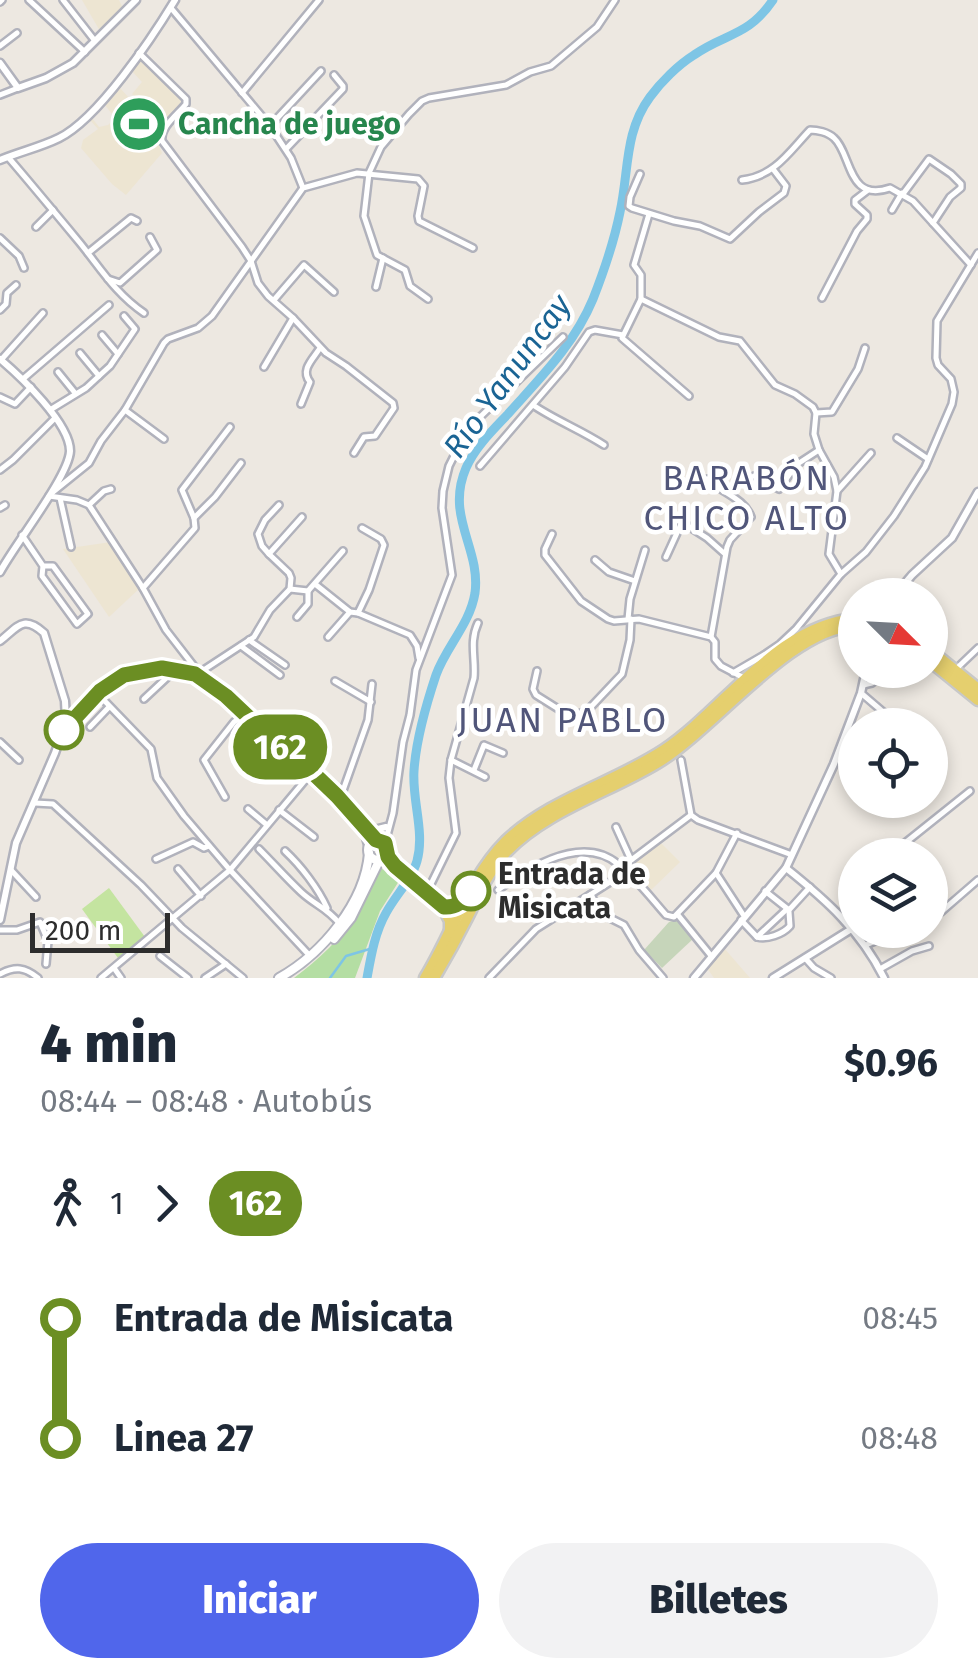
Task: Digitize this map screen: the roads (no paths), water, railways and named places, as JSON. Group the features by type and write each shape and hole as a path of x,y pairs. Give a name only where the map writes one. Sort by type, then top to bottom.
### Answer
{"main road":[{"path":"425,978 462,918 468,896 490,859 519,830 660,752 800,636 828,622 838,622"},
{"path":"434,978 462,918 508,850 556,814 660,762 768,662"},
{"path":"948,664 978,689"},
{"path":"948,675 978,700"},
{"path":"381,849 396,867 462,918"},
{"path":"369,850 372,857 381,849"},
{"path":"369,850 381,849"},
{"path":"290,978 344,928 381,849"},
{"path":"280,978 310,956 340,924 364,875 369,850"},
{"path":"444,907 468,896"},
{"path":"444,907 450,933"}],"street":[{"path":"29,0 85,52"},
{"path":"63,0 95,42"},
{"path":"0,95 74,63 135,0"},
{"path":"242,93 319,0"},
{"path":"428,299 410,286 406,270 375,252 364,216 369,173 381,147 422,101 501,86 550,66 597,27 616,0"},
{"path":"144,313 126,301 53,210 4,158 61,137 80,123 98,106 173,4 270,126 286,149 303,188"},
{"path":"0,46 17,33"},
{"path":"139,53 186,99 165,128 162,142 252,261 262,290 320,348 394,405 375,436 366,436 354,453"},
{"path":"0,63 18,88"},
{"path":"270,126 322,71"},
{"path":"286,149 343,89 334,75"},
{"path":"742,180 760,178 773,169 815,129 836,140 850,172 868,190 890,188 913,201 970,265"},
{"path":"892,210 929,159 961,184 933,223"},
{"path":"640,174 629,206 700,226 730,239 784,193 786,186 773,169"},
{"path":"49,494 89,463 164,343 204,324 303,188 357,173 418,179 424,186 419,222 473,248"},
{"path":"822,298 867,218 855,200 868,190"},
{"path":"36,226 53,210"},
{"path":"649,214 634,265 640,275 641,299 623,340 690,396"},
{"path":"88,254 130,218 137,221"},
{"path":"0,238 24,268"},
{"path":"106,278 120,283 143,264 157,250 150,238"},
{"path":"733,673 768,662 841,574 866,552 894,516 928,460 954,392 951,379 936,362 937,321 978,253"},
{"path":"376,287 383,258"},
{"path":"274,300 304,265 334,292"},
{"path":"0,310 6,304 7,293 16,285"},
{"path":"641,299 719,337 740,341 775,385 807,401 816,413 813,426 819,450 837,490 829,554 841,574"},
{"path":"23,379 108,306"},
{"path":"0,572 64,470 70,450 53,414 1,360 43,313"},
{"path":"0,470 118,354 135,329 124,316"},
{"path":"264,367 293,318"},
{"path":"480,466 566,367 589,332 623,335"},
{"path":"102,335 118,354"},
{"path":"381,849 393,813 419,658 452,575 442,508 449,466 480,418 563,337"},
{"path":"301,404 310,385 306,370 320,348"},
{"path":"816,413 832,412 858,369 865,348"},
{"path":"80,354 99,376"},
{"path":"58,372 76,394"},
{"path":"0,397 15,404 30,387"},
{"path":"532,405 604,445"},
{"path":"125,410 164,439"},
{"path":"143,588 195,528 182,490 230,427"},
{"path":"898,438 928,460"},
{"path":"754,476 780,489 796,465 819,450"},
{"path":"837,490 871,453"},
{"path":"194,518 240,463"},
{"path":"707,478 751,513 750,522 730,540 725,554 711,638"},
{"path":"89,505 111,489"},
{"path":"909,578 952,538 975,507 978,492"},
{"path":"49,494 89,505 166,630 200,674 340,799 381,849"},
{"path":"60,498 70,547"},
{"path":"64,730 98,694 124,675 148,669 200,674 258,632 270,610 290,589 289,573 262,546 258,534 278,505"},
{"path":"270,554 302,517"},
{"path":"666,556 682,522 725,554"},
{"path":"328,637 354,613 372,580 384,545 362,528"},
{"path":"552,534 545,555 580,601 614,621 630,619 711,638 721,666 746,679"},
{"path":"22,535 43,566 42,576 74,627 94,608"},
{"path":"538,671 533,689 536,695 571,718 588,710 622,674 630,640 635,581 645,550"},
{"path":"297,618 308,604 308,591 342,551"},
{"path":"595,560 609,572 635,581"},
{"path":"43,566 53,566 88,614"},
{"path":"315,584 354,613 410,635 419,658"},
{"path":"290,589 308,591"},
{"path":"0,641 24,622 40,629 47,639 66,709 64,730 16,843 0,920"},
{"path":"427,892 456,833 450,760 474,678 472,639 478,623"},
{"path":"249,640 285,665"},
{"path":"240,646 279,675"},
{"path":"955,670 978,648"},
{"path":"144,699 175,670"},
{"path":"335,681 371,702"},
{"path":"340,799 368,720 372,684"},
{"path":"694,978 786,868 834,764 862,689 881,708"},
{"path":"98,694 151,748 161,786 209,846 310,956"},
{"path":"90,727 110,706"},
{"path":"66,709 79,714"},
{"path":"225,797 204,760 245,714"},
{"path":"0,742 19,760"},
{"path":"474,770 484,745 503,753"},
{"path":"450,760 485,777"},
{"path":"681,760 690,815 792,855"},
{"path":"101,978 230,870 312,772"},
{"path":"911,838 970,791"},
{"path":"32,804 53,804 173,919 244,978"},
{"path":"248,810 267,825"},
{"path":"279,810 314,837"},
{"path":"489,978 536,929 624,870 690,815"},
{"path":"362,825 374,830 388,824"},
{"path":"362,825 369,850"},
{"path":"616,827 632,860"},
{"path":"498,890 516,875 557,857 577,851 598,853 624,870 666,915 678,915 716,873 737,833"},
{"path":"156,859 192,842 204,848 209,846"},
{"path":"259,848 310,900 327,908"},
{"path":"285,852 296,861 340,924"},
{"path":"786,868 838,914"},
{"path":"178,869 201,896"},
{"path":"11,870 36,898"},
{"path":"716,873 757,937 765,939 787,930 788,909"},
{"path":"948,906 978,880"},
{"path":"757,937 810,887"},
{"path":"765,892 788,909"},
{"path":"590,895 606,916 624,925 663,978"},
{"path":"678,915 712,957"},
{"path":"0,930 17,930 40,922 48,941 46,964"},
{"path":"773,978 838,937"},
{"path":"867,948 884,978"},
{"path":"880,969 922,948"},
{"path":"160,956 188,978"},
{"path":"805,958 831,978"},
{"path":"205,978 226,964"},
{"path":"0,974 23,968 38,978"},
{"path":"114,968 121,978"}],"waterway":[{"name":"Río Yanuncay","path":"367,978 382,920 417,861 420,839 414,771 419,734 436,675 468,615 475,593 473,561 459,502 466,468 485,439 555,360 585,316 615,234 636,124 650,97 682,64 745,28 773,0"},
{"name":"Río Yanuncay","path":"330,978 346,956 373,948"}],"place":[{"name":"Cancha de juego","path":"139,124"},
{"name":"Entrada de Misicata","path":"471,891"}],"district":[{"name":"BARABÓN CHICO ALTO","path":"747,498"},
{"name":"JUAN PABLO","path":"563,720"}]}
